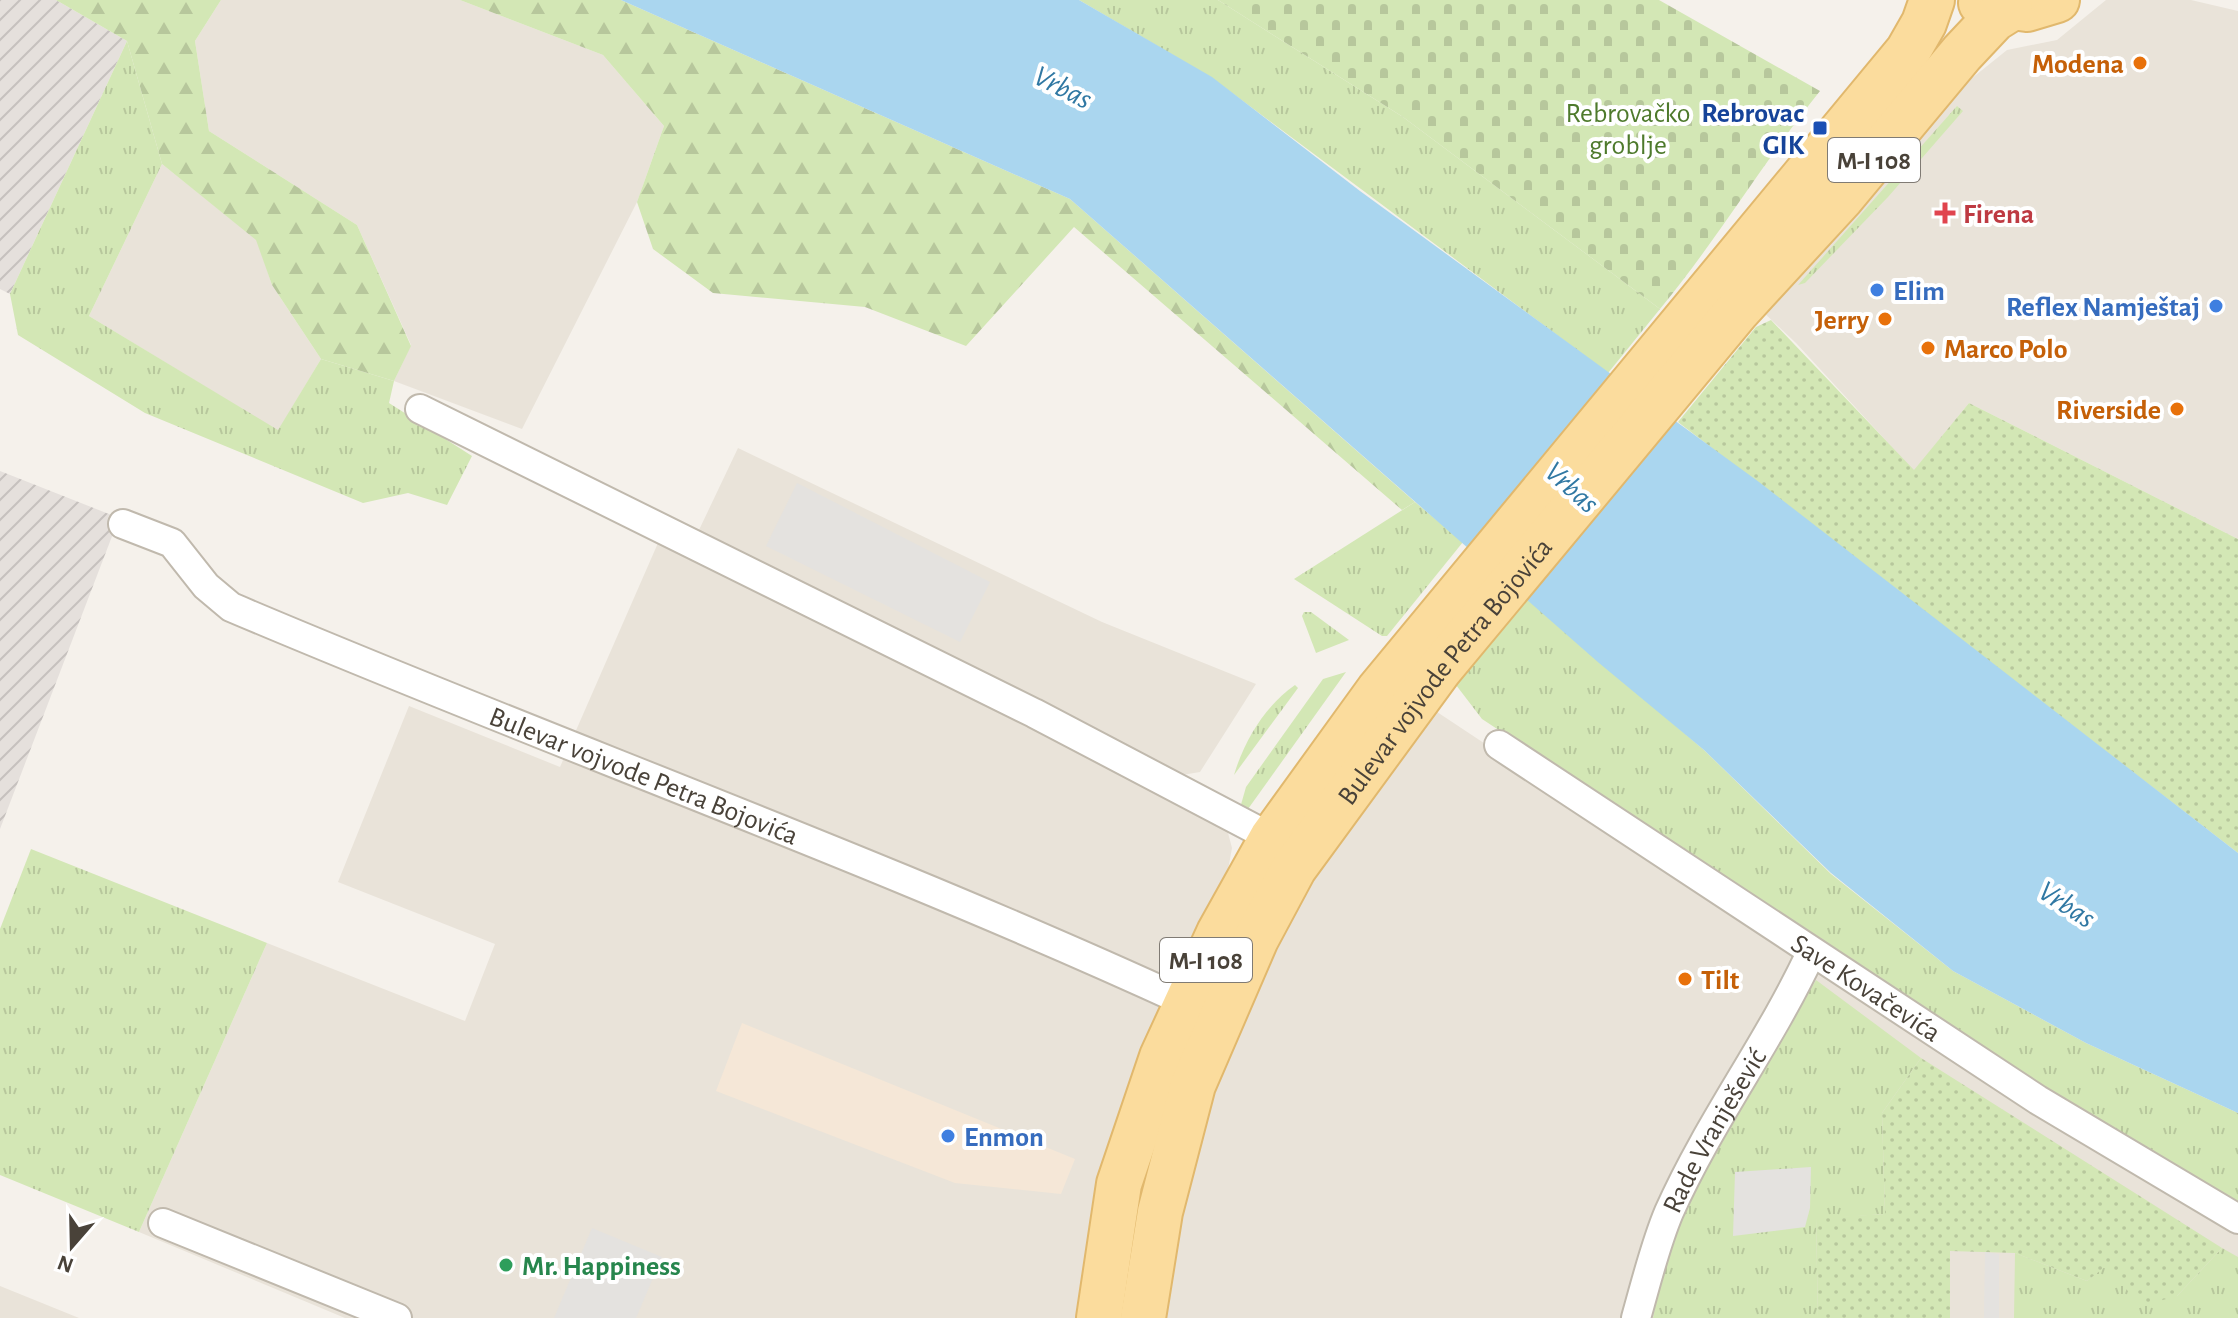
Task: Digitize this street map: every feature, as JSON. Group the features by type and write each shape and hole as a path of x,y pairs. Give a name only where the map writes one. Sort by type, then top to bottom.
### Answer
{"main road":[{"name":"Bulevar vojvode Petra Bojovića","path":"1099,1318 1119,1184 1162,1057 1239,893 1272,838 1426,659 1724,299 1914,44 1932,0"},
{"name":"M-I 108","path":"1992,4 2027,9 2057,0"},
{"name":"Bulevar vojvode Petra Bojovića","path":"1724,299 1852,186 1994,19 1992,4"},
{"name":"Bulevar vojvode Petra Bojovića","path":"1143,1318 1160,1212 1181,1125 1193,1085 1244,965 1294,868 1426,659"}],"street":[{"path":"420,409 1034,713 1272,838"},
{"name":"Bulevar vojvode Petra Bojovića","path":"123,524 172,543 206,586 231,607 419,687 983,912 1186,1002"},
{"name":"Save Kovačevića","path":"1499,745 2038,1100 2238,1219"},
{"name":"Rade Vranješević","path":"1636,1318 1668,1214 1715,1120 1777,1022 1811,953"},
{"path":"163,1223 397,1318"}],"shaded area":[{"path":"0,0 56,0 127,41 10,294 0,289"},
{"path":"221,0 460,0 603,55 664,126 637,202 522,429 394,381 411,345 357,225 209,131 195,41"},
{"path":"2106,0 2191,0 2238,11 2238,539 1969,403 1914,471 1796,343 1760,309 1956,91 2007,50 2057,40"},
{"path":"162,164 257,240 272,285 321,359 278,431 89,316"},
{"path":"738,448 1102,622 1256,684 1200,772 1182,775 699,530"},
{"path":"0,471 119,518 0,829"},
{"path":"797,483 990,582 960,642 766,546"},
{"path":"658,543 925,669 1221,823 1228,833 1232,848 1228,870 1168,986 1138,1060 1092,1230 1076,1318 345,1318 139,1232 267,943 465,1021 495,944 338,882 409,706 560,767"},
{"path":"1425,704 1671,867 2238,1229 2238,1318 1159,1318 1182,1173 1254,966"},
{"path":"742,1023 1075,1159 1061,1194 955,1183 716,1091"},
{"path":"1811,1167 1810,1208 1805,1227 1733,1236 1735,1172"},
{"path":"592,1228 662,1257 636,1318 554,1318"},
{"path":"1985,1252 1999,1254 1999,1318 1984,1318"},
{"path":"0,1286 79,1318 0,1318"}],"green space":[{"path":"56,0 221,0 195,41 209,131 357,225 411,346 394,381 321,359 272,285 256,240 162,164 127,41"},
{"path":"460,0 621,0 1070,199 1415,502 1402,510 1074,227 966,346 865,307 713,293 653,249 637,202 664,126 603,55"},
{"path":"1079,0 1218,0 1403,117 1660,309 1608,373 1212,78"},
{"name":"Rebrovačko groblje","path":"1218,0 1659,0 1820,91 1660,309 1403,117"},
{"path":"127,41 162,164 89,316 278,430 321,359 394,381 389,403 472,456 447,505 408,493 363,503 145,413 18,335 10,294"},
{"path":"1957,106 1963,111 1888,197 1805,283 1798,285"},
{"path":"1771,320 1914,470 1969,403 2238,539 2238,853 1678,422 1756,327"},
{"path":"1415,502 1463,542 1387,636 1382,636 1294,579"},
{"path":"1528,600 1704,750 1831,874 1953,971 2086,1043 2238,1113 2238,1201 2137,1149 1482,719 1456,685"},
{"path":"1304,612 1311,612 1349,640 1316,653 1302,616"},
{"path":"1346,672 1243,816 1238,815 1246,787 1323,679"},
{"path":"1295,685 1298,688 1234,775 1257,725 1274,703"},
{"path":"31,849 267,943 139,1232 0,1175 0,929"},
{"path":"1816,980 1921,1058 1882,1113 1885,1214 1816,1219 1818,1318 1653,1318 1668,1236"},
{"path":"1921,1058 2222,1248 2177,1296 2141,1306 2106,1266 2087,1281 2015,1253 1950,1251 1950,1318 1818,1318 1816,1218 1885,1214 1882,1113"},
{"path":"2222,1248 2238,1257 2238,1318 2014,1318 2015,1253 2087,1281 2106,1265 2177,1296"}],"water":[{"name":"Vrbas","path":"621,0 1079,0 1212,77 1360,191 1759,482 2238,853 2238,1113 2086,1043 1953,971 1831,873 1704,750 1599,663 1070,199"}],"place":[{"name":"Modena","path":"2140,63"},
{"name":"Rebrovac GIK","path":"1820,128"},
{"name":"Firena","path":"1945,213"},
{"name":"Elim","path":"1877,290"},
{"name":"Reflex Namještaj","path":"2216,306"},
{"name":"Jerry","path":"1885,319"},
{"name":"Marco Polo","path":"1928,348"},
{"name":"Riverside","path":"2177,409"},
{"name":"Tilt","path":"1685,979"},
{"name":"Enmon","path":"948,1136"},
{"name":"Mr. Happiness","path":"506,1265"}]}
